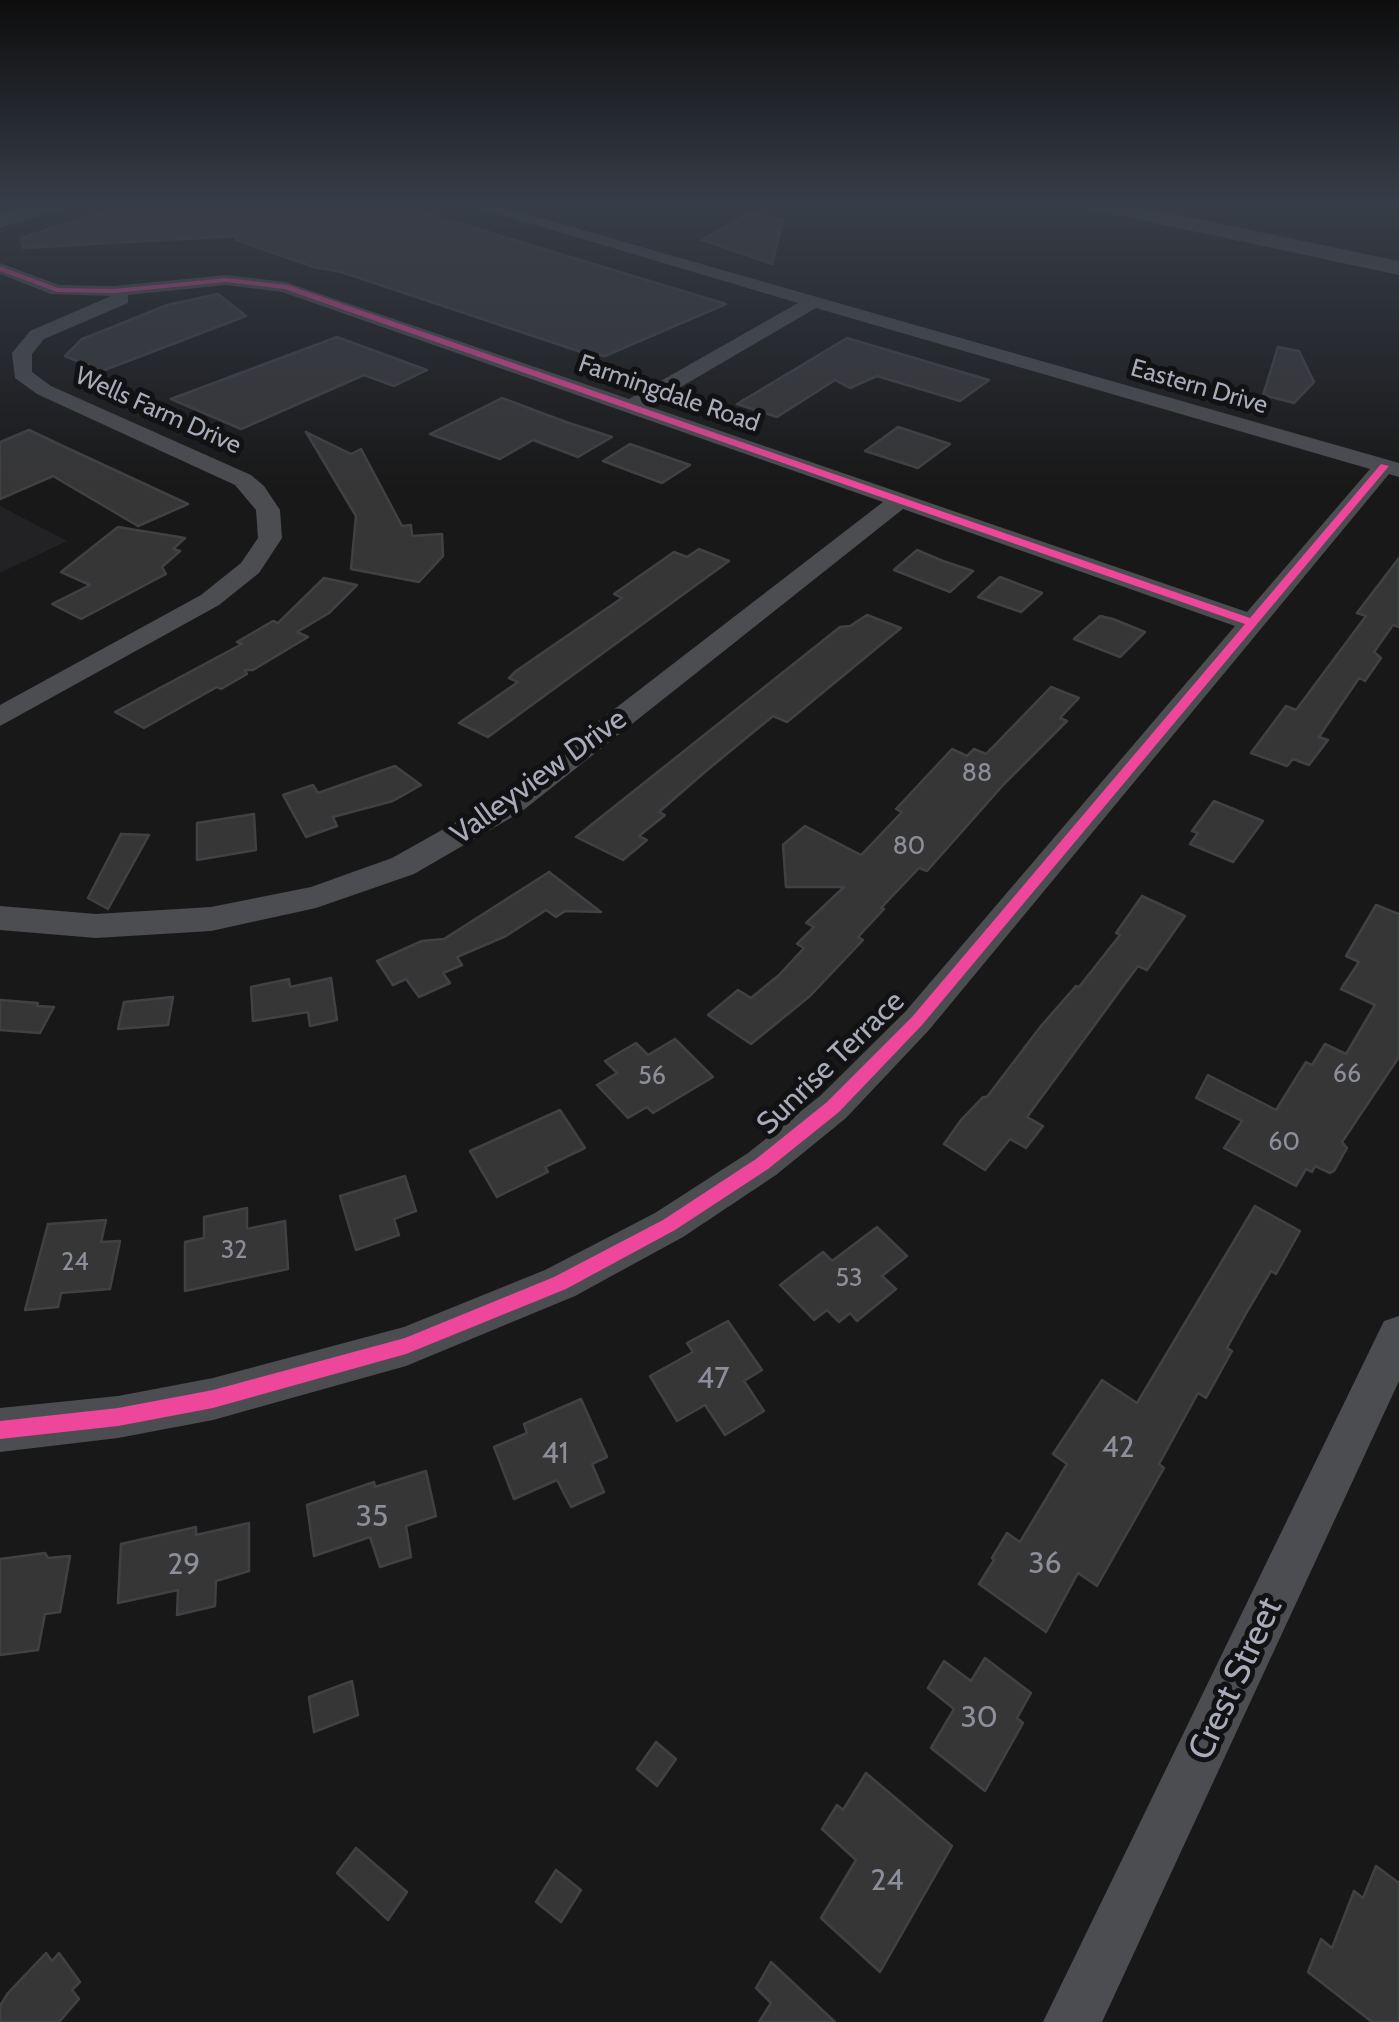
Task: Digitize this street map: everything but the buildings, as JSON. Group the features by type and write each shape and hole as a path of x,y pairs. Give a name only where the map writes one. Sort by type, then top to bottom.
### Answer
{"street":[{"path":"51,326 61,306 59,296"},
{"name":"Wells Farm Drive","path":"0,718 220,594 257,560 272,528 263,499 238,477 44,390 24,377 20,365 24,347 51,326 132,296"},
{"name":"Farmingdale Road","path":"311,296 1252,623"},
{"name":"Eastern Drive","path":"794,296 1392,468"},
{"path":"631,407 814,302"},
{"name":"Sunrise Terrace","path":"0,1430 118,1418 214,1399 406,1346 560,1283 657,1232 733,1184 810,1127 896,1045 1252,623 1392,468"},
{"name":"Valleyview Drive","path":"0,918 96,926 211,919 316,897 404,866 510,804 900,500"},
{"name":"Crest Street","path":"1072,2022 1399,1335"}],"shaded area":[{"path":"0,506 67,541 0,573"}],"cycle path":[{"path":"312,296 1253,623"},
{"path":"0,1430 118,1417 213,1399 406,1346 560,1283 669,1225 762,1164 833,1107 917,1021 1384,466"}]}
